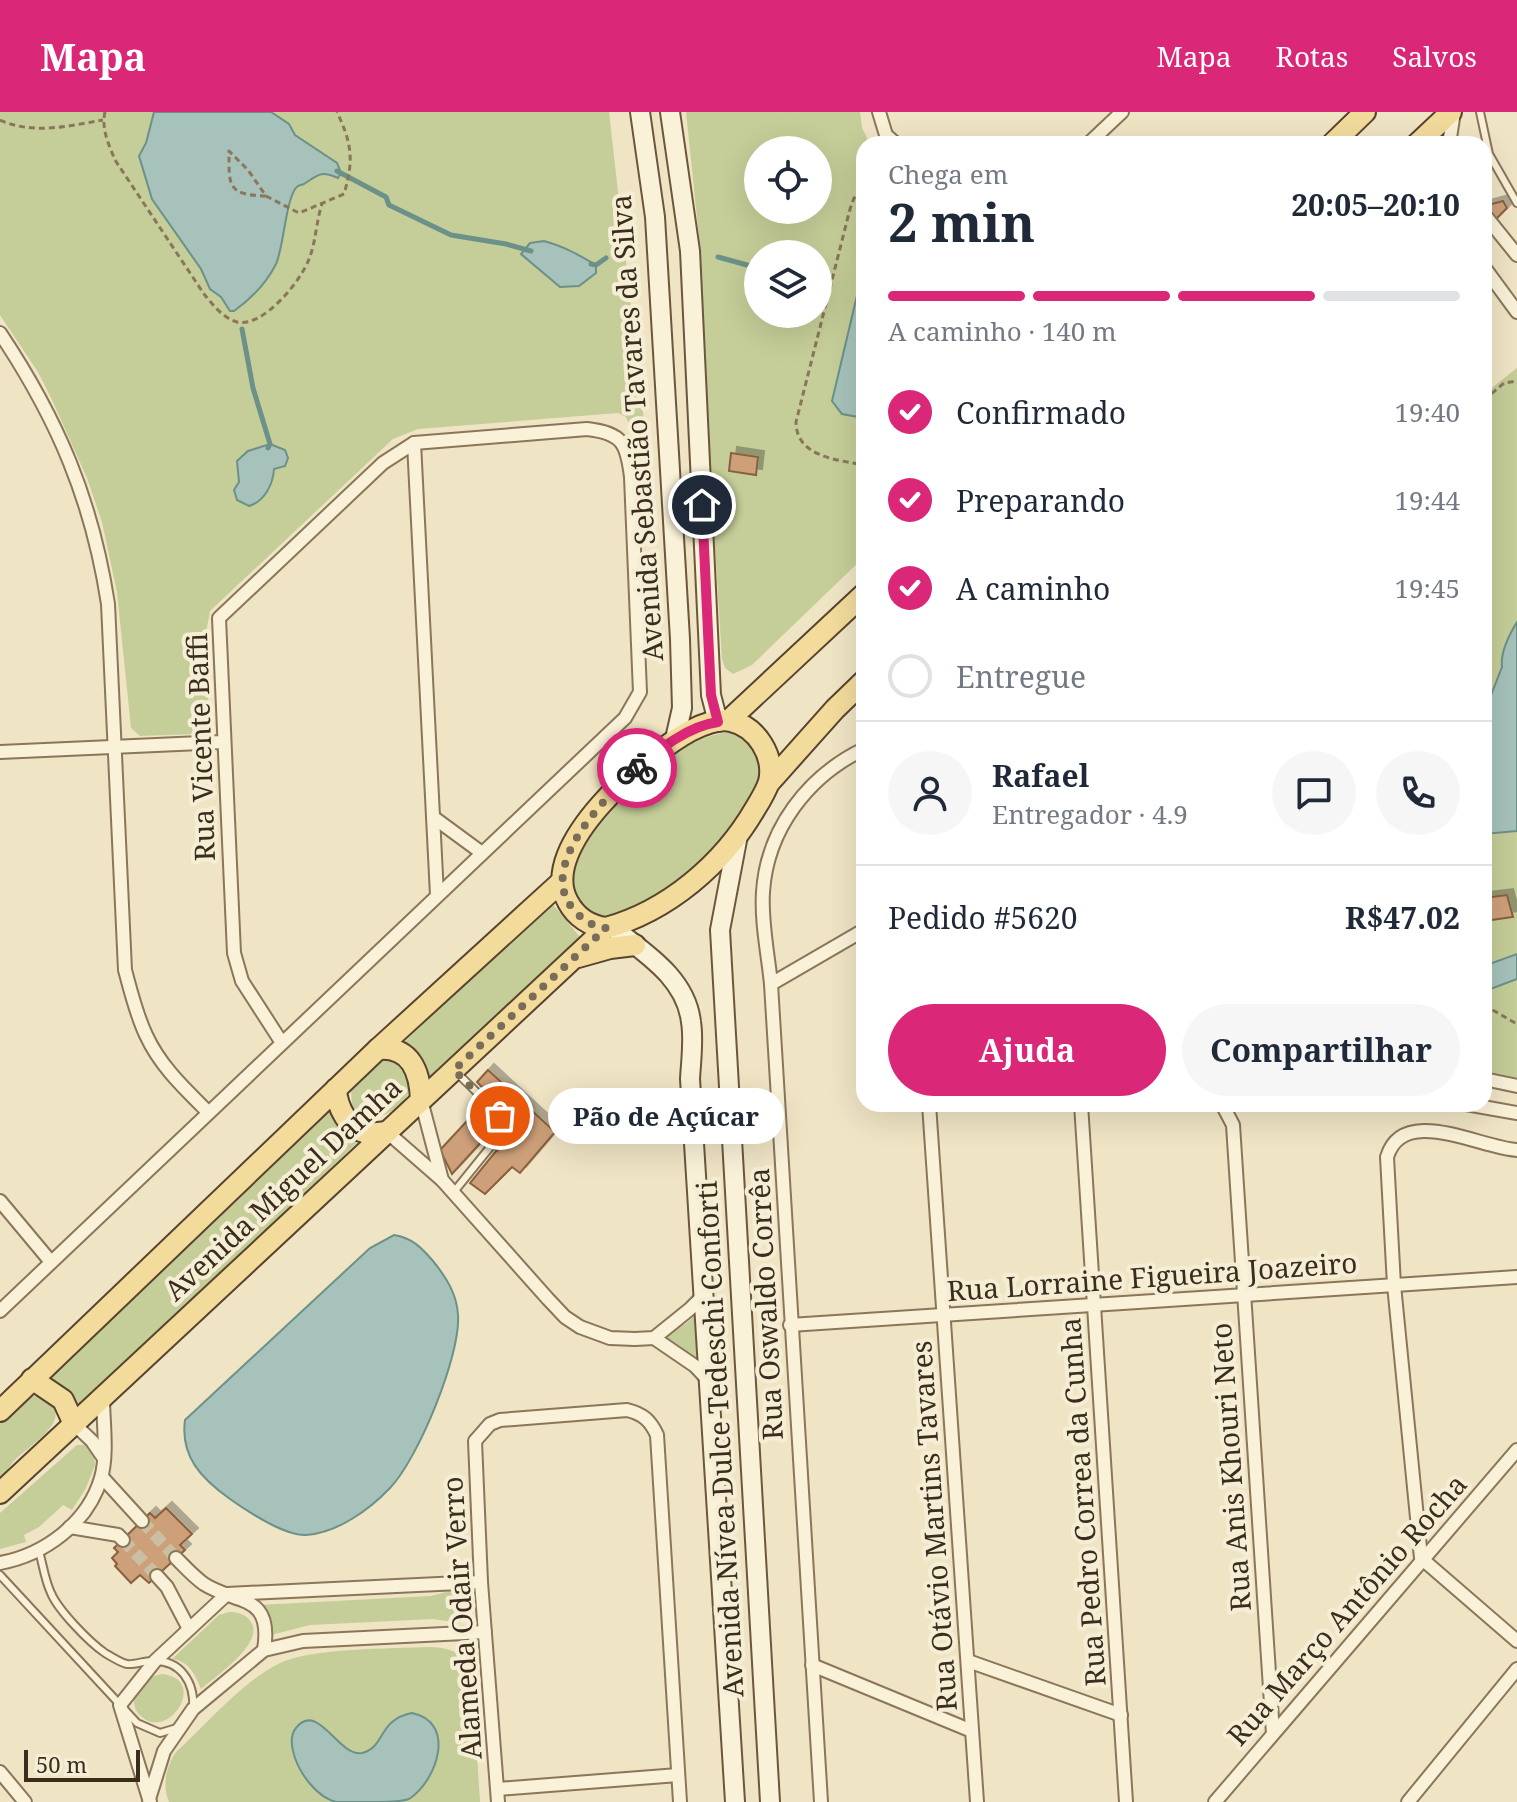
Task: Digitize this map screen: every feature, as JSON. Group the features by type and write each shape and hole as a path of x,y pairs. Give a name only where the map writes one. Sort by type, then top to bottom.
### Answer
{"main road":[{"path":"1340,136 1365,112"},
{"path":"1426,136 1453,112"},
{"path":"641,118 671,116"},
{"name":"Avenida Sebastião Tavares da Silva","path":"671,116 690,251 711,695 724,721"},
{"name":"Avenida Sebastião Tavares da Silva","path":"641,118 655,217 680,639 682,708 675,739"},
{"path":"609,927 595,926 581,918 564,896 561,882 565,861 597,810 648,759 675,739 694,729 724,721 856,601"},
{"path":"769,783 856,689"},
{"path":"724,721 748,729 766,751 771,766 769,783"},
{"name":"Avenida Miguel Damha","path":"0,1493 609,927 651,910 681,891 708,868 738,835 769,783"},
{"name":"Avenida Nívea Dulce Tedeschi Conforti","path":"738,835 720,930 770,1802"},
{"name":"Avenida Miguel Damha","path":"0,1411 378,1049 561,882"},
{"name":"Avenida Nívea Dulce Tedeschi Conforti","path":"609,927 657,961 684,998 691,1021 690,1079 735,1802"},
{"path":"574,958 635,945"},
{"path":"378,1049 392,1049 411,1060 419,1076 421,1100"},
{"path":"336,1089 342,1113 354,1126 368,1133 387,1132"},
{"path":"32,1379 63,1400 74,1424"}],"street":[{"path":"1096,136 1122,112"},
{"path":"1450,136 1453,112"},
{"path":"879,113 887,136"},
{"path":"1492,224 1517,255"},
{"path":"1492,280 1517,312"},
{"path":"0,333 31,380 57,430 100,551 108,604 125,970 146,1037 167,1069 208,1112"},
{"name":"Rua Vicente Baffi","path":"282,1043 242,981 234,953 219,618 383,463 414,443 587,429 603,431 618,438 628,451 640,692 625,718 482,853"},
{"path":"414,443 437,895"},
{"path":"0,752 223,742"},
{"name":"Rua Oswaldo Corrêa","path":"821,1802 763,894 769,855 787,815 812,784 856,753"},
{"path":"0,1311 482,853 433,817"},
{"path":"771,984 856,935"},
{"path":"1492,1081 1517,1086"},
{"path":"421,1100 442,1180"},
{"path":"1492,1109 1517,1113"},
{"name":"Rua Otávio Martins Tavares","path":"930,1112 977,1802"},
{"name":"Rua Pedro Correa da Cunha","path":"1082,1112 1126,1802"},
{"name":"Rua Anis Khouri Neto","path":"1226,1112 1233,1125 1273,1734"},
{"path":"1517,1150 1425,1130 1398,1137 1387,1157 1394,1285 1421,1558 1517,1641"},
{"path":"387,1132 442,1180 565,1317 597,1335 621,1339 654,1338 695,1366 709,1382"},
{"path":"0,1201 51,1262"},
{"name":"Rua Lorraine Figueira Joazeiro","path":"790,1325 1517,1277"},
{"path":"654,1338 700,1299 702,1289"},
{"path":"0,1563 39,1551 70,1527 90,1502 102,1477 103,1397"},
{"name":"Alameda Odair Verro","path":"498,1796 474,1455 475,1441 480,1432 500,1420 627,1410 641,1414 652,1424 658,1448 678,1775"},
{"path":"74,1424 103,1457"},
{"name":"Rua Março Antônio Rocha","path":"1215,1802 1421,1558 1517,1450"},
{"path":"70,1527 120,1537 140,1519 102,1477"},
{"path":"176,1558 205,1584 242,1598 255,1607 263,1619 266,1635 264,1650"},
{"path":"157,1576 167,1587 189,1629"},
{"path":"149,1800 120,1705 155,1661 227,1594 481,1582"},
{"path":"149,1800 164,1751 193,1709 264,1650 303,1641 485,1632"},
{"path":"968,1661 1121,1715"},
{"path":"812,1665 972,1731"},
{"path":"1408,1802 1514,1676"},
{"path":"0,1772 25,1802"},
{"path":"498,1796 678,1775 680,1802"}],"lane":[{"path":"1480,112 1485,136"},
{"path":"1492,159 1517,203"},
{"path":"453,1193 491,1146 502,1126 497,1112 454,1070"},
{"path":"39,1551 51,1594 76,1625 104,1652 126,1664 155,1661 169,1663 181,1670 190,1681 194,1695 193,1709"},
{"path":"0,1575 137,1723 160,1733 179,1728"}],"path":[{"path":"105,112 103,120 115,160 204,294 220,312 234,321 247,323 261,317 296,283 311,255 322,204"},
{"path":"267,197 248,170 229,151 228,181 233,189 241,194 267,197 299,213 344,194 352,167 347,137 337,112"},
{"path":"1,121 11,125 52,129 103,120"},
{"path":"856,197 850,209 796,432 804,444 823,457 856,463"},
{"path":"1492,393 1504,383 1517,381"},
{"path":"1492,1010 1517,1024"}],"green space":[{"path":"0,112 609,112 645,430 631,430 626,417 618,413 418,429 393,439 210,611 205,638 207,720 195,734 140,736 131,728 117,592 102,522 87,478 53,402 38,372 0,315"},
{"path":"686,112 860,112 866,136 856,136 856,565 752,665 733,674 725,668 701,324 701,256"},
{"path":"1517,368 1517,1078 1492,1073 1492,388"},
{"path":"730,732 754,749 760,760 761,772 754,793 715,848 682,879 637,907 608,916 586,910 570,882 578,859 610,810 655,766 705,738"},
{"path":"551,902 580,937 428,1081 398,1048"},
{"path":"391,1059 408,1069 410,1087 407,1096 390,1112 376,1118 362,1118 352,1108 351,1088 376,1063"},
{"path":"333,1103 363,1137 78,1411 42,1381"},
{"path":"700,1311 703,1364 663,1338"},
{"path":"35,1396 50,1401 54,1407 53,1424 13,1462 0,1484 0,1423 26,1399"},
{"path":"77,1445 85,1445 94,1456 95,1465 86,1488 72,1510 63,1505 39,1527 24,1535 26,1542 0,1549 0,1513"},
{"path":"454,1590 465,1595 469,1604 469,1613 460,1623 433,1619 310,1625 271,1635 268,1616 259,1605 431,1596"},
{"path":"229,1612 249,1619 253,1630 251,1640 227,1668 201,1689 187,1665 172,1659 219,1615"},
{"path":"430,1647 457,1653 466,1661 472,1675 480,1802 169,1802 166,1776 176,1752 238,1692 278,1664 311,1654"},
{"path":"162,1674 176,1678 182,1686 183,1696 173,1715 153,1722 137,1712 135,1693 151,1677"}],"water":[{"path":"154,112 271,112 289,124 295,135 337,163 341,173 338,178 320,175 294,191 276,264 258,290 234,311 230,311 221,297 210,289 201,269 152,199 139,156 146,143"},
{"path":"544,241 596,265 596,273 579,286 560,287 521,254 530,243"},
{"path":"856,300 856,417 842,414 832,401"},
{"path":"270,444 285,450 288,458 285,466 274,469 264,496 249,506 237,500 234,490 239,482 237,461 248,451"},
{"path":"1517,622 1517,831 1492,833 1492,693 1502,667 1506,644"},
{"path":"1517,954 1517,979 1492,988 1492,963"},
{"path":"394,1235 411,1241 433,1261 453,1293 457,1307 453,1355 436,1406 401,1474 382,1496 352,1519 329,1530 306,1535 288,1531 237,1504 202,1475 186,1445 185,1420 370,1248"},
{"path":"412,1713 426,1719 434,1728 438,1753 428,1779 409,1799 336,1802 316,1790 298,1765 292,1739 296,1728 304,1721 320,1725 345,1747 362,1753 375,1745 393,1721"}],"building":[{"path":"1503,201 1507,208 1492,223 1492,204"},
{"path":"731,453 758,457 756,475 729,471"},
{"path":"1507,895 1513,917 1492,920 1492,897"},
{"path":"488,1070 555,1132 520,1173 512,1167 485,1194 470,1183 518,1124 477,1082"},
{"path":"481,1106 510,1134 497,1151 484,1139 452,1174 440,1150"},
{"path":"166,1508 192,1534 180,1545 185,1550 149,1583 140,1575 131,1583 115,1566 117,1564 112,1558 118,1552 114,1548 150,1513 155,1518"}],"waterway":[{"path":"337,171 386,197 389,205 451,235 531,251"},
{"path":"718,257 744,264"},
{"path":"591,264 596,265 606,258"},
{"path":"242,329 253,388 270,444 268,448"}],"tunnel":[{"path":"142,1521 176,1558"},
{"path":"123,1540 157,1576"}],"way so far":[{"path":"500,1116 454,1070 606,928 581,918 564,896 561,882 565,861 597,810 637,768"}],"place":[{"name":"Pão de Açúcar","path":"500,1116"}],"route":[{"path":"637,768 675,739 718,722 711,695 702,505"}]}
